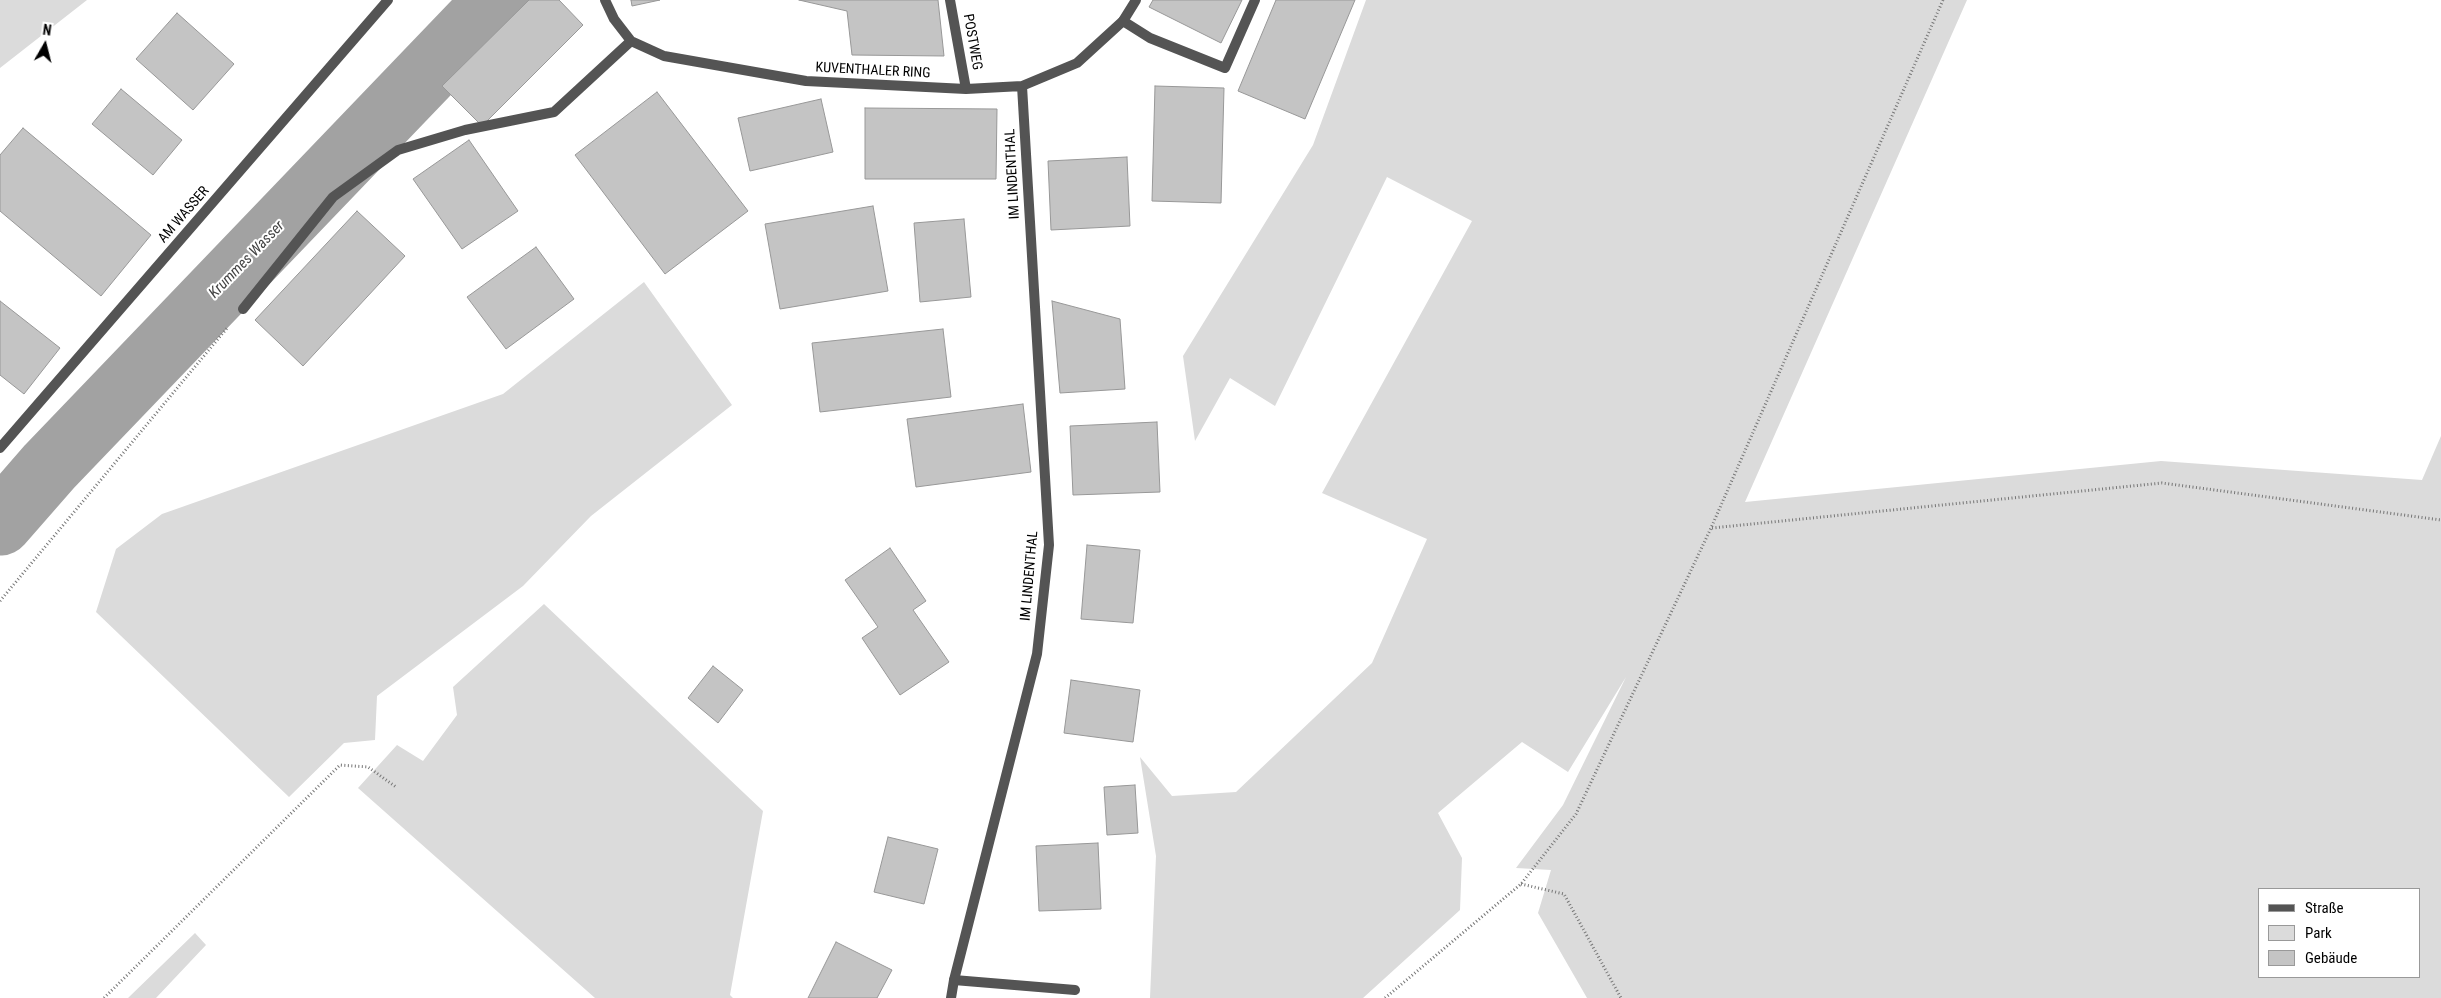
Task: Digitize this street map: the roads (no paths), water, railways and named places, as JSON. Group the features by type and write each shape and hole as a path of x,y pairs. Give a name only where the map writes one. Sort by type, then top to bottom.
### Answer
{"street":[{"name":"AM WASSER","path":"0,448 388,0"},
{"name":"KUVENTHALER RING","path":"605,0 614,19 631,41 664,56 806,81 966,89 1022,86 1076,62 1123,21 1136,0"},
{"name":"POSTWEG","path":"950,0 966,89"},
{"path":"1123,21 1150,38 1224,68 1255,0"},
{"path":"243,310 332,197 398,150 465,130 554,112 631,41"},
{"name":"IM LINDENTHAL","path":"951,998 1037,654 1049,546 1022,86"},
{"path":"954,980 1075,990"}],"waterway":[{"name":"Krummes Wasser","path":"0,523 49,467 497,0"}]}
